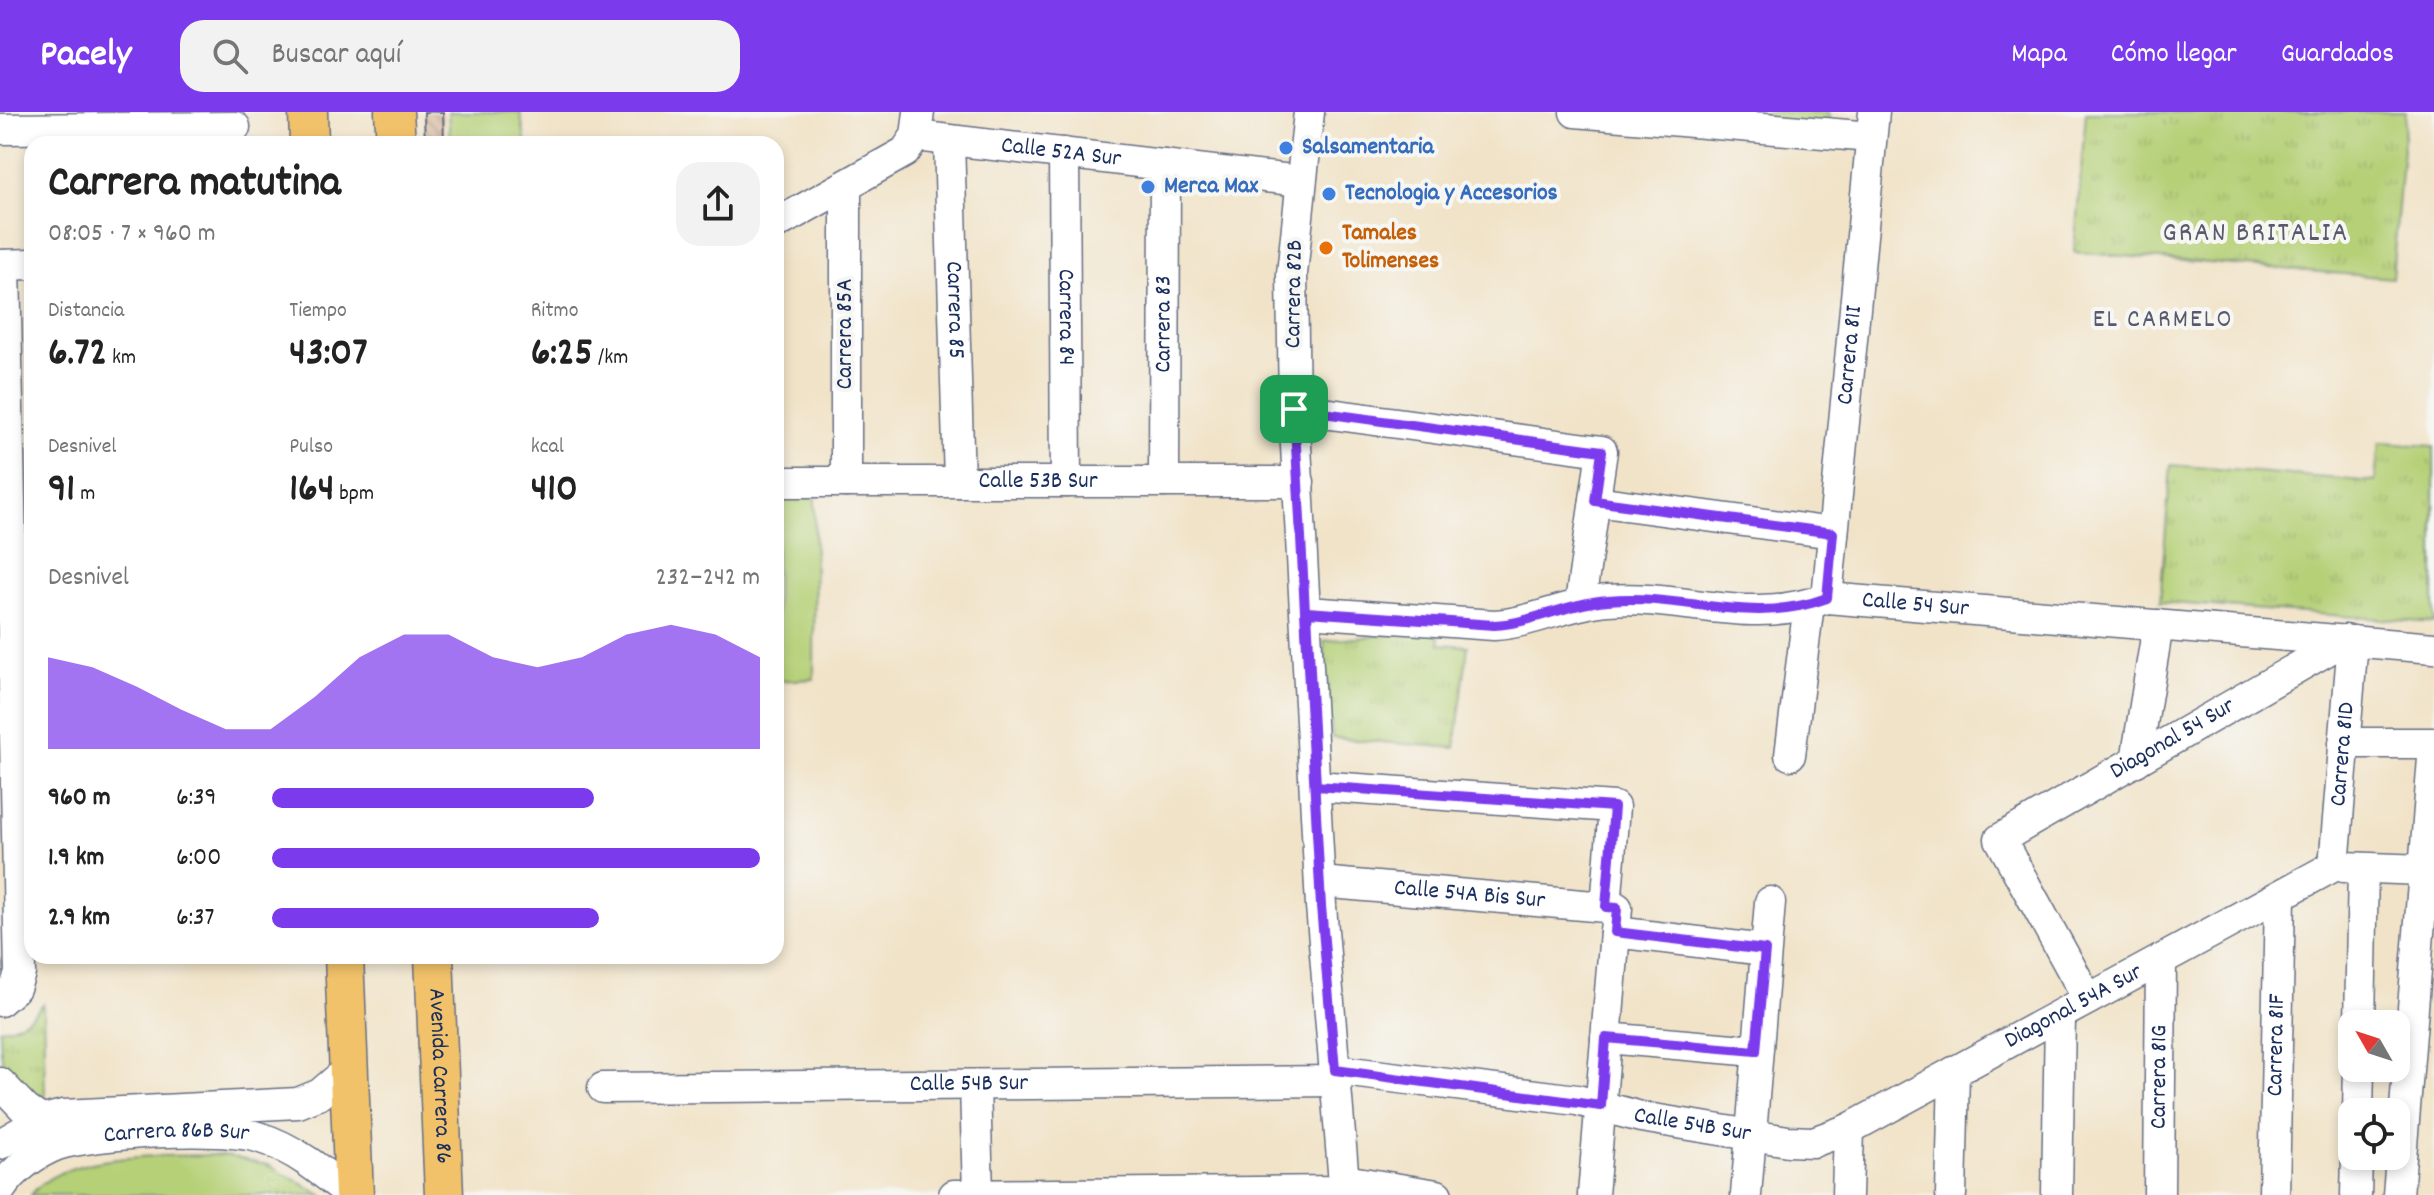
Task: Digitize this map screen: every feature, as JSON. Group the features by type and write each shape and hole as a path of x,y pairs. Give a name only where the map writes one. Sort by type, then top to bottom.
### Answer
{"main road":[{"path":"308,112 309,136"},
{"path":"394,112 396,136"},
{"path":"344,964 353,1195"},
{"name":"Avenida Carrera 86","path":"434,964 444,1195"}],"street":[{"name":"Carrera 82B","path":"1309,112 1292,274 1294,409 1320,882 1345,1189"},
{"path":"1575,112 1873,124"},
{"name":"Calle 52A Sur","path":"917,124 949,140 1300,181"},
{"path":"784,220 905,152 917,124"},
{"name":"Carrera 81I","path":"1790,755 1833,533 1873,124"},
{"path":"0,129 235,128"},
{"name":"Carrera 85","path":"949,140 959,482"},
{"name":"Carrera 84","path":"1064,153 1066,482"},
{"name":"Carrera 83","path":"1164,482 1165,165"},
{"name":"Carrera 85A","path":"846,186 846,482"},
{"path":"0,1001 15,988 20,973 12,265"},
{"path":"1294,409 1602,451 1580,603"},
{"name":"Calle 53B Sur","path":"784,482 1299,482"},
{"path":"1595,501 1833,533"},
{"name":"Calle 54 Sur","path":"1307,612 1494,625 1524,621 1580,603 1627,599 1732,611 1784,610 1818,601 2434,648"},
{"path":"2136,761 2158,625"},
{"name":"Carrera 81D","path":"2349,641 2344,743 2348,867 2359,1010"},
{"name":"Diagonal 54 Sur","path":"2088,999 2000,839 2349,641"},
{"path":"2344,743 2434,744 2398,1195"},
{"path":"1316,786 1614,807 1613,916 1593,1195"},
{"path":"2348,867 2424,870"},
{"name":"Diagonal 54A Sur","path":"1813,1142 1849,1129 2280,896 2348,867"},
{"name":"Calle 54A Bis Sur","path":"1320,882 1613,916 1765,950"},
{"name":"Carrera 81F","path":"2274,1195 2280,896"},
{"path":"1746,1195 1748,1135 1770,902"},
{"name":"Carrera 81G","path":"2159,1195 2161,960"},
{"path":"2057,1195 2060,1015"},
{"path":"1606,1038 1756,1051"},
{"name":"Carrera 86B Sur","path":"0,1144 40,1121 79,1113 298,1103 320,1094 348,1070"},
{"path":"1951,1195 1954,1072"},
{"name":"Calle 54B Sur","path":"603,1088 975,1085 1335,1076 1601,1106 1748,1135 1813,1142"},
{"path":"0,1083 40,1121 78,1139"},
{"path":"975,1085 978,1195"},
{"path":"1847,1195 1849,1129"},
{"name":"Carrera 86B Sur","path":"0,1190 30,1160 78,1139 224,1133 258,1137 308,1161 353,1195"},
{"path":"2356,1195 2357,1170"},
{"path":"954,1195 1345,1189 1437,1195"}],"green space":[{"path":"448,112 520,112 524,136 450,136"},
{"path":"1659,112 1829,112 1828,127"},
{"path":"2086,112 2406,112 2392,278 2074,252"},
{"path":"2379,443 2434,446 2434,623 2160,602 2171,465 2375,482"},
{"path":"815,497 814,679 784,681 784,499"},
{"path":"1438,630 1440,644 1468,646 1455,748 1332,738 1324,641"},
{"path":"43,1004 45,1100 8,1073 2,1057 0,1029 24,1021"},
{"path":"223,1155 268,1165 322,1195 31,1195 47,1180 93,1163 149,1156"}],"building":[{"path":"424,112 443,112 444,136 425,136"}],"place":[{"name":"Salsamentaria","path":"1286,148"},
{"name":"Merca Max","path":"1148,187"},
{"name":"Tecnologia y Accesorios","path":"1329,194"},
{"name":"Tamales Tolimenses","path":"1326,248"}],"district":[{"name":"GRAN BRITALIA","path":"2256,235"},
{"name":"EL CARMELO","path":"2163,320"}],"route":[{"path":"1294,409 1602,451 1595,501 1833,533 1827,598 1784,610 1732,611 1646,600 1610,599 1580,603 1511,624 1494,625 1307,612 1316,786 1614,807 1606,907 1617,908 1615,932 1765,950 1756,1051 1606,1038 1601,1106 1577,1100 1335,1070 1321,906 1294,409"}]}
